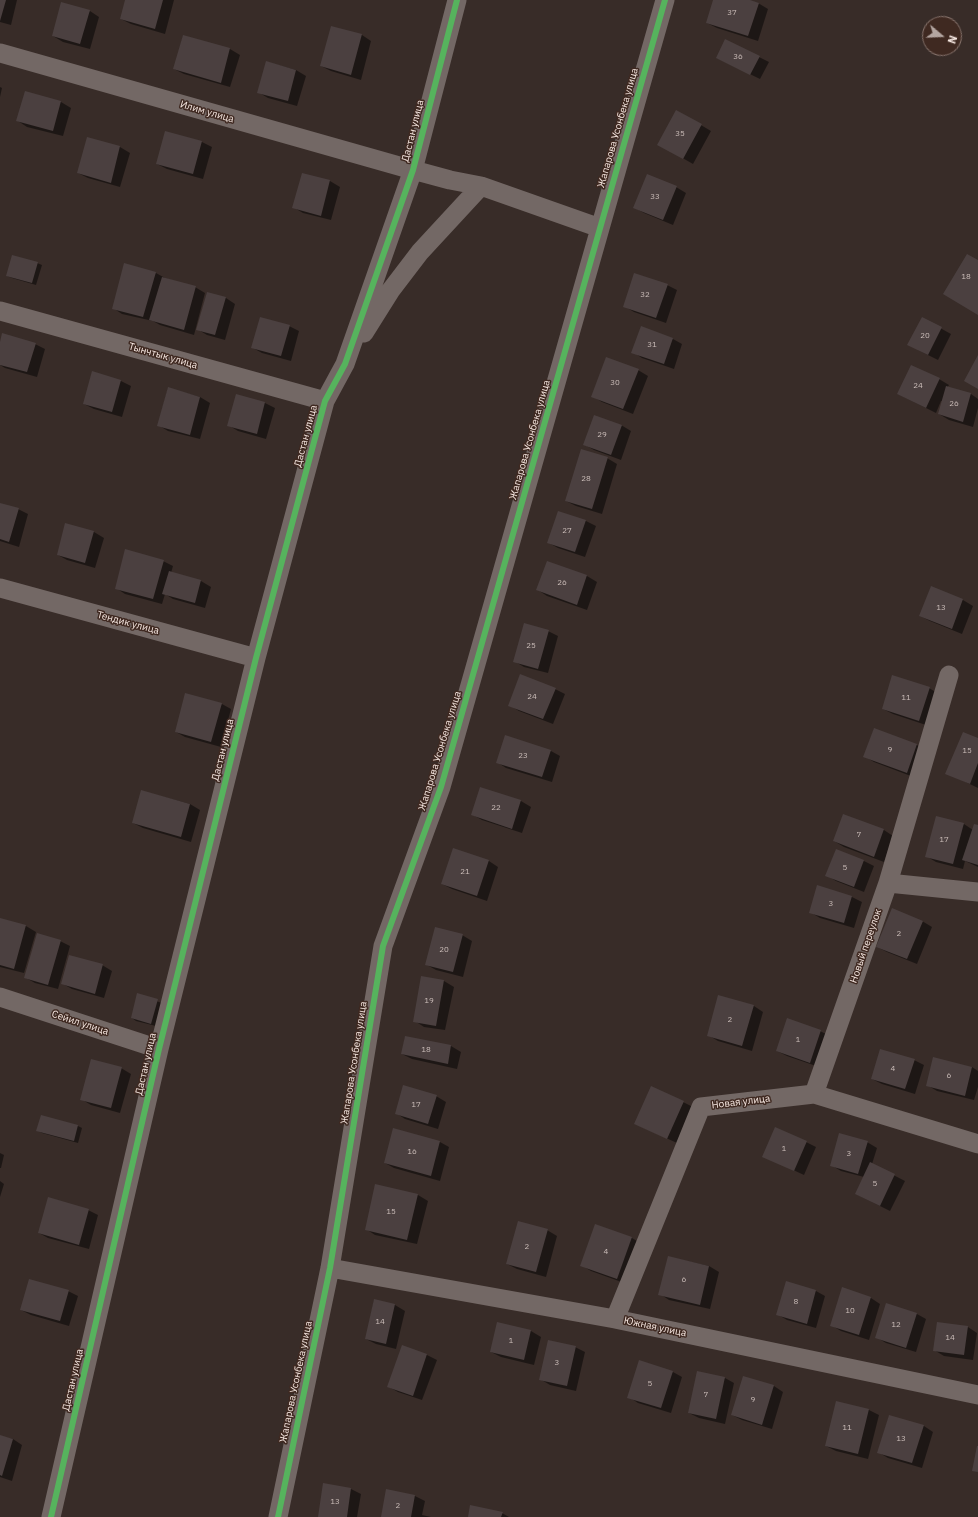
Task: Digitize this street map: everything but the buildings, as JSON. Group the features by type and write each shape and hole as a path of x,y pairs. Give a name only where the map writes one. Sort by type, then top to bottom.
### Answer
{"street":[{"name":"Дастан улица","path":"51,1517 159,1049 256,658 325,401 345,364 413,170 457,0"},
{"name":"Жапарова Усонбека улица","path":"278,1517 330,1268 383,946 441,787 665,0"},
{"name":"Илим улица","path":"0,53 413,170 450,180 481,186 600,228"},
{"path":"345,364 391,290 420,252 481,186"},
{"name":"Тынчтык улица","path":"0,311 325,401"},
{"name":"Тендик улица","path":"0,588 256,658"},
{"name":"Новый переулок","path":"814,1094 888,883 949,675"},
{"path":"888,883 978,892"},
{"name":"Сейил улица","path":"0,997 159,1049"},
{"name":"Новая улица","path":"615,1319 701,1106 814,1094 978,1144"},
{"name":"Южная улица","path":"330,1268 615,1319 978,1395"}],"cycle path":[{"path":"51,1517 159,1049 256,658 325,401 345,364 413,170 457,0"},
{"path":"278,1517 330,1268 383,946 441,787 665,0"}]}
